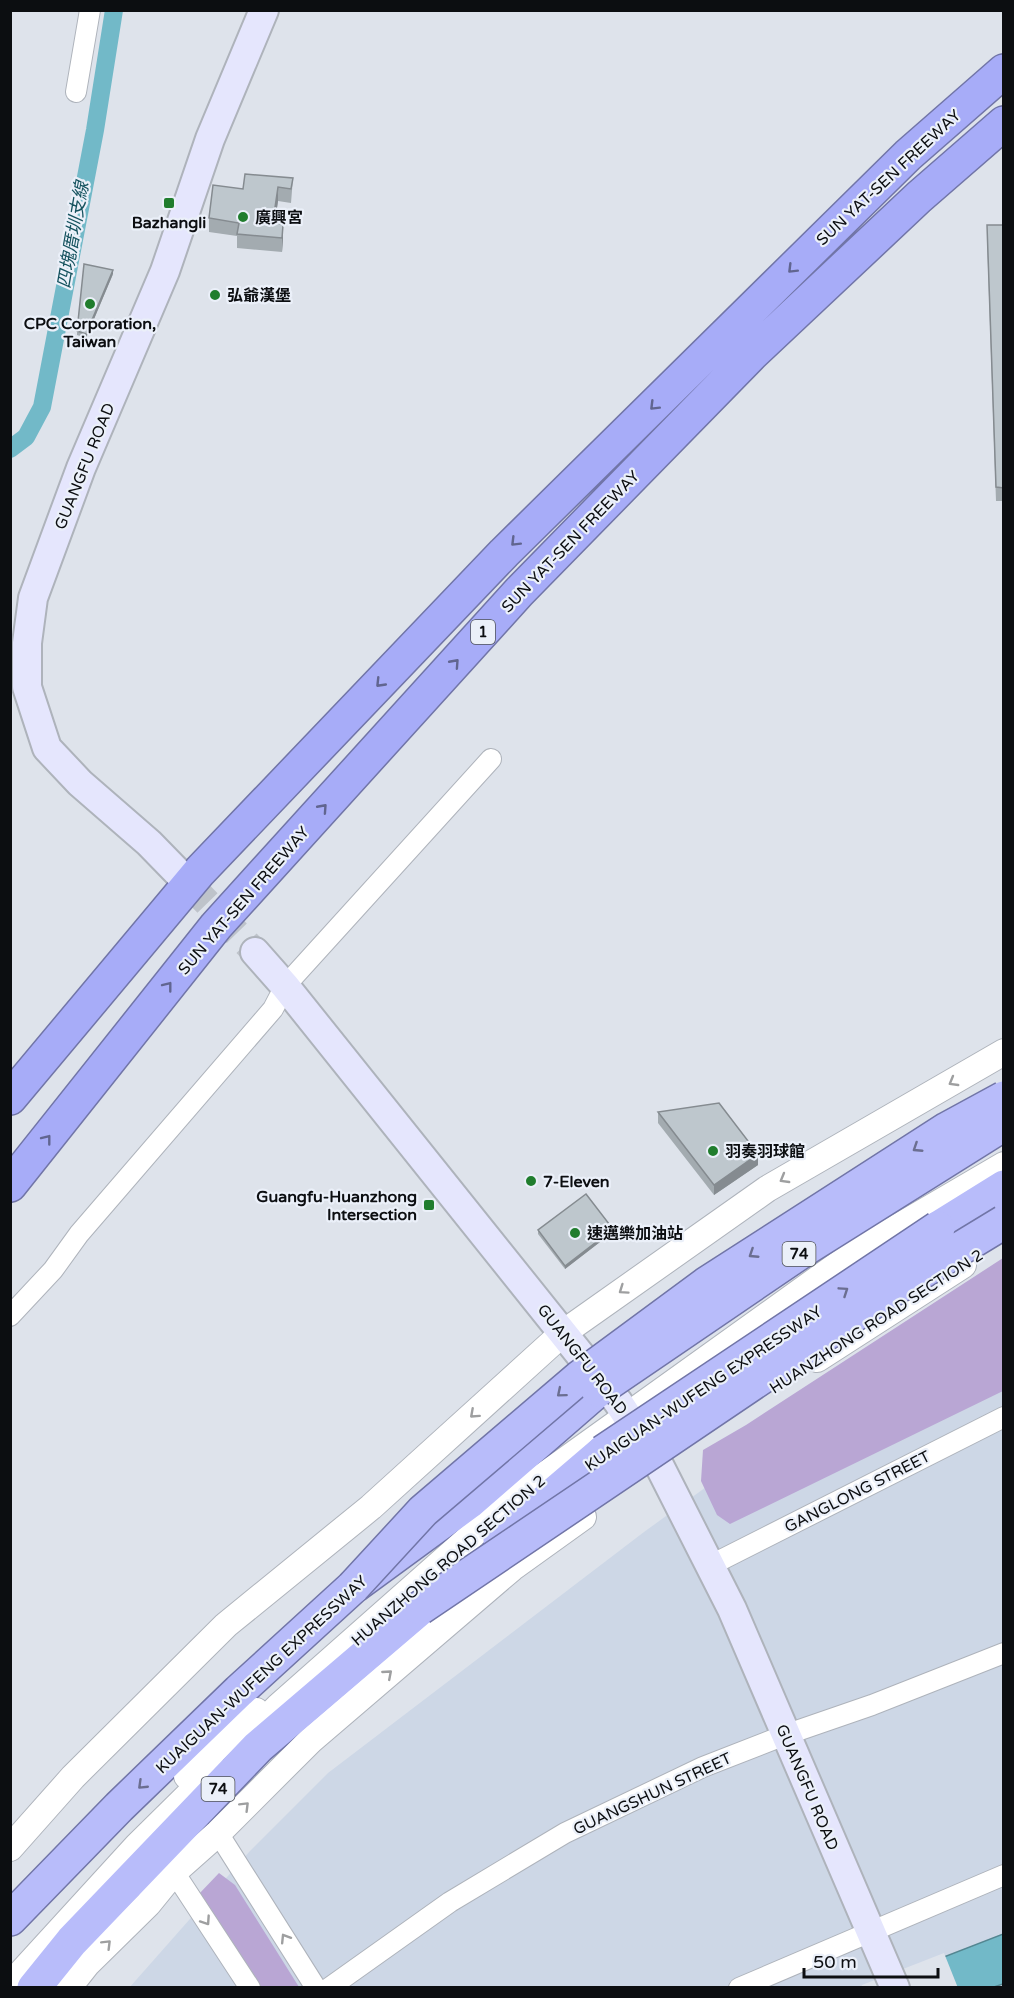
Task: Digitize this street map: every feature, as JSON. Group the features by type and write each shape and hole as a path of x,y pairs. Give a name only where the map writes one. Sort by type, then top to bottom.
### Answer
{"highway":[{"name":"SUN YAT-SEN FREEWAY","path":"10,1098 200,871 504,553 908,155 1004,71"},
{"name":"SUN YAT-SEN FREEWAY","path":"10,1185 216,926 519,592 752,354 919,197 1004,123"},
{"path":"353,1587 423,1510 580,1377 706,1284 947,1129 1004,1098"},
{"name":"KUAIGUAN-WUFENG EXPRESSWAY","path":"10,1919 119,1807 238,1691 353,1587 469,1502 598,1390 808,1247 1004,1124"},
{"name":"KUAIGUAN-WUFENG EXPRESSWAY","path":"34,1988 72,1941 258,1747 603,1452 1004,1187"},
{"path":"420,1608 879,1298 1004,1222"}],"main road":[{"name":"GUANGFU ROAD","path":"188,883 149,843 80,783 47,748 27,687 27,643 33,598 76,482 165,271 210,139 264,10"},
{"name":"GUANGFU ROAD","path":"255,952 285,986 622,1409 658,1463 732,1609 896,1988"}],"street":[{"path":"76,92 90,10"},
{"path":"10,1316 53,1270 79,1234 273,1009 285,986 491,759"},
{"path":"10,1848 73,1777 226,1624 371,1507 562,1333 767,1189 1004,1052"},
{"name":"HUANZHONG ROAD SECTION 2","path":"10,1961 188,1775 296,1672 468,1519 865,1230 1004,1151"},
{"name":"HUANZHONG ROAD SECTION 2","path":"10,1985 138,1846 279,1706 521,1492 622,1409 857,1251 1004,1165"},
{"name":"HUANZHONG ROAD SECTION 2","path":"68,1988 87,1964 148,1904 174,1872 218,1833 310,1740 512,1568 658,1463 1004,1239"},
{"name":"GANGLONG STREET","path":"711,1565 1004,1417"},
{"name":"GUANGSHUN STREET","path":"329,1988 450,1902 565,1833 703,1767 785,1735 873,1705 1004,1653"},
{"path":"218,1833 316,1988"},
{"path":"174,1872 250,1988"},
{"path":"739,1988 875,1942 1004,1875"}],"shaded area":[{"path":"1003,1258 1003,1391 730,1524 717,1515 701,1481 703,1450 746,1425"},
{"path":"1003,1290 1003,1987 129,1988 250,1851 328,1773 644,1532 731,1469"},
{"path":"219,1873 235,1885 299,1987 258,1987 198,1895"}],"water":[{"path":"1003,1934 1003,1984 994,1987 864,1988"}],"pier":[{"path":"944,1953 958,1988 861,1987 862,1985"}],"building":[{"name":"廣興宮","path":"245,174 293,178 291,189 278,187 273,221 283,225 282,238 237,234 239,223 209,218 213,185 243,189"},
{"path":"987,225 1004,225 1004,488 996,487"},
{"name":"CPC Corporation, Taiwan","path":"84,264 113,270 86,334 77,331"},
{"path":"719,1103 758,1154 714,1185 658,1112"},
{"name":"速邁樂加油站","path":"586,1194 613,1229 565,1266 538,1230"}],"waterway":[{"name":"四塊厝圳支線","path":"10,449 26,437 42,407 95,130 114,10"}],"tunnel":[{"path":"188,883 255,952"}],"place":[{"name":"Bazhangli","path":"169,203"},
{"name":"廣興宮","path":"243,217"},
{"name":"弘爺漢堡","path":"215,295"},
{"name":"CPC Corporation, Taiwan","path":"90,304"},
{"name":"羽奏羽球館","path":"713,1151"},
{"name":"7-Eleven","path":"531,1181"},
{"name":"Guangfu-Huanzhong Intersection","path":"429,1205"},
{"name":"速邁樂加油站","path":"575,1233"}]}
